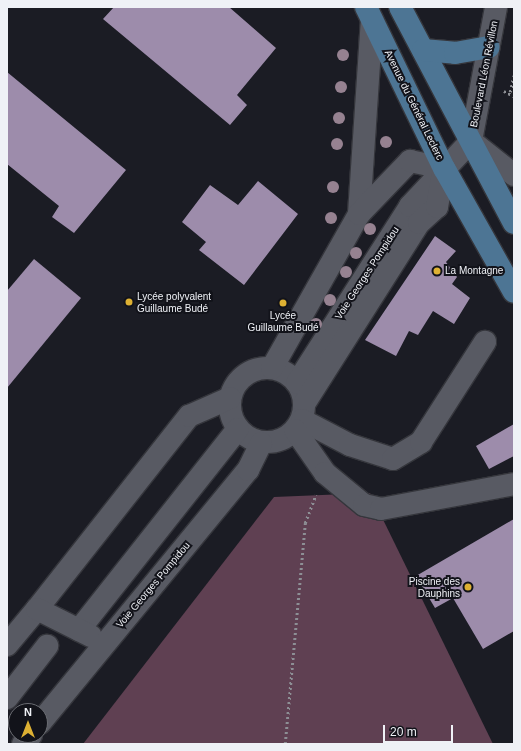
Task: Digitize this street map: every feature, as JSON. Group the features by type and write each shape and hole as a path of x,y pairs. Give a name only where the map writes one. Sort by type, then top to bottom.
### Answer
{"main road":[{"path":"400,7 514,223"},
{"name":"Avenue du Général Leclerc","path":"369,14 444,168"},
{"path":"424,50 455,53 488,47"},
{"path":"444,168 514,292"}],"street":[{"name":"Boulevard Léon Révillon","path":"471,141 496,7"},
{"path":"359,214 369,14"},
{"path":"471,141 514,175"},
{"name":"Avenue du Général Leclerc","path":"444,168 471,141"},
{"path":"272,368 359,214 410,161 444,168 437,207 419,223 300,418 274,443 262,443 238,429 230,414 230,398 242,378 252,371 272,368 285,373 297,383 300,418 325,473 364,505 381,509 514,484"},
{"name":"Voie Georges Pompidou","path":"297,383 410,206 444,168"},
{"path":"437,207 469,212"},
{"path":"300,418 350,445 393,459 421,442 485,342"},
{"path":"7,646 189,416 230,398"},
{"path":"78,630 238,429"},
{"name":"Voie Georges Pompidou","path":"48,713 248,470 262,443"},
{"path":"37,609 105,643"},
{"path":"7,698 48,646"},
{"path":"7,738 13,744"}],"path":[{"path":"510,92 514,75"},
{"path":"285,744 306,523 325,473"}],"shaded area":[{"path":"370,493 493,744 83,744 274,497"}],"building":[{"path":"114,7 229,7 276,48 237,95 247,105 230,125 103,19"},
{"path":"7,72 126,170 74,233 52,217 59,206 7,164"},
{"path":"258,181 298,214 244,285 199,250 206,242 182,222 210,185 238,205"},
{"path":"435,236 456,251 446,262 457,277 452,284 470,298 454,324 433,311 418,335 409,331 396,356 365,340"},
{"path":"34,259 81,298 7,388 7,291"},
{"path":"514,424 514,456 489,469 476,446"},
{"name":"Piscine des Dauphins","path":"514,519 514,631 483,649 453,598 435,608 416,576"}],"place":[{"name":"La Montagne","path":"437,271"},
{"name":"Lycée polyvalent Guillaume Budé","path":"129,302"},
{"name":"Lycée Guillaume Budé","path":"283,303"},
{"name":"Piscine des Dauphins","path":"468,587"}]}
